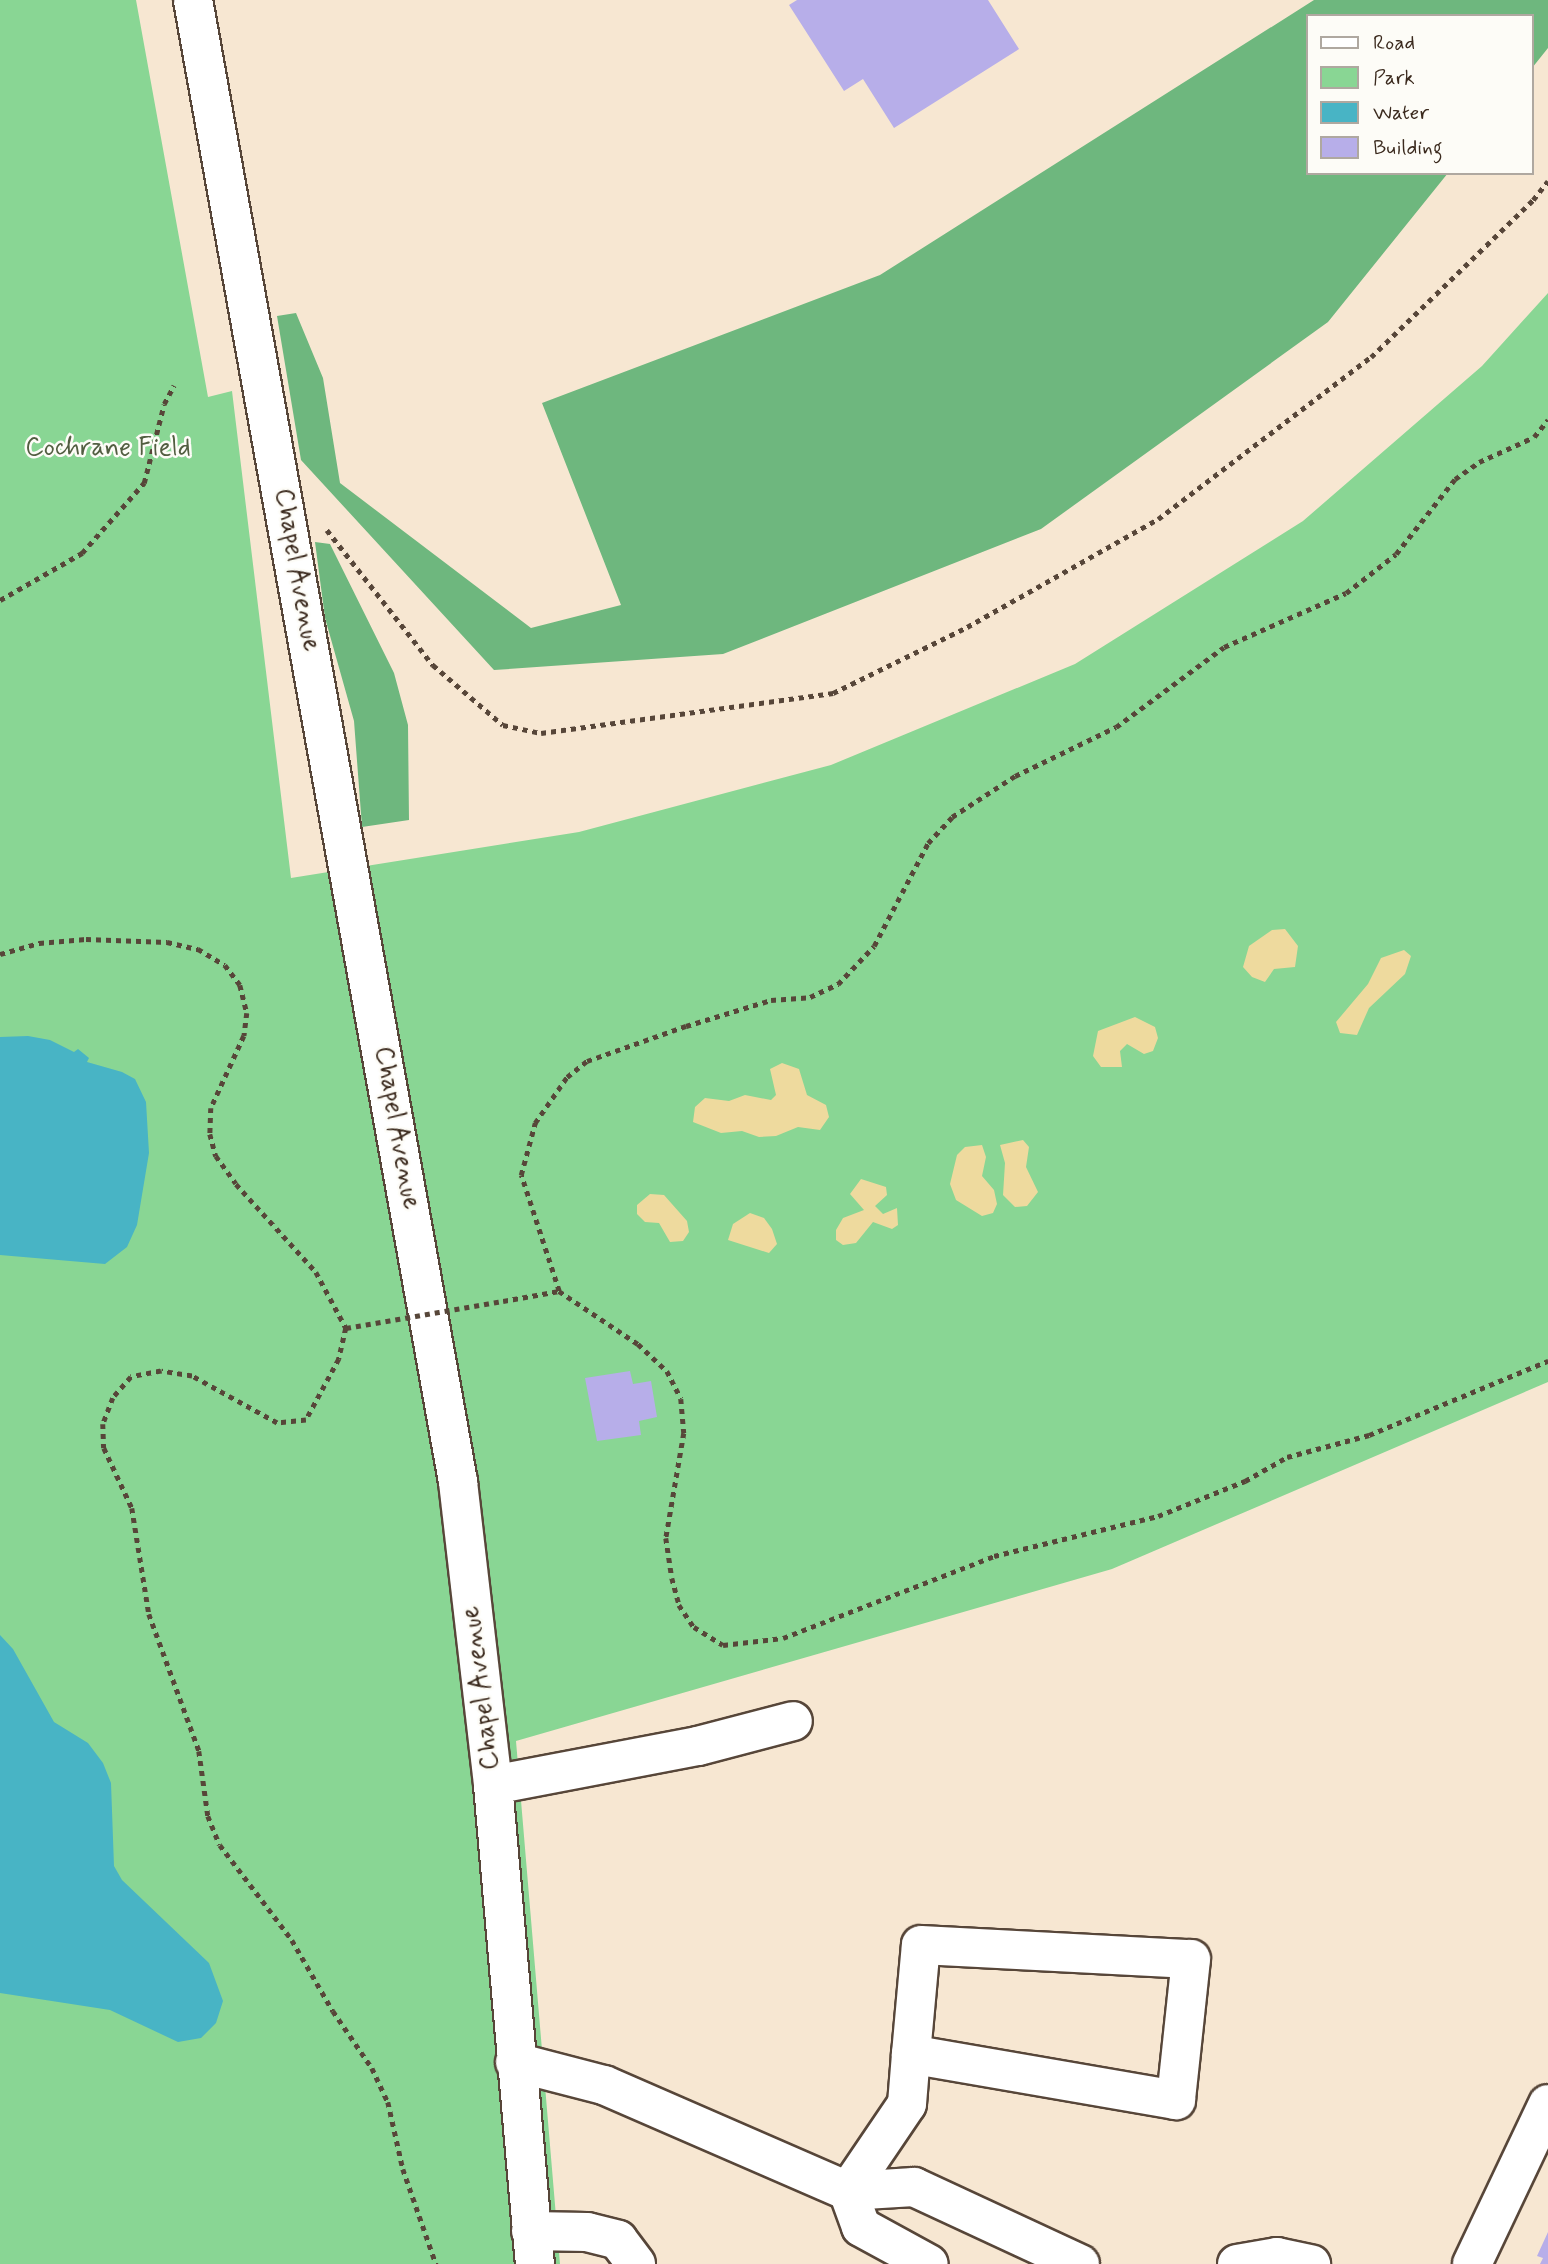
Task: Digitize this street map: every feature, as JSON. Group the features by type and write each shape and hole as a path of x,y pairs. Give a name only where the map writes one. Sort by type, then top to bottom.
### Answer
{"street":[{"name":"Chapel Avenue","path":"193,0 458,1482 493,1785 533,2248"},
{"path":"493,1785 698,1746 793,1721"},
{"path":"848,2191 907,2104 911,2054 921,1945 1191,1959 1176,2100 911,2054"},
{"path":"515,2062 604,2085 848,2191 914,2187 1066,2261"},
{"path":"1472,2264 1548,2104"},
{"path":"848,2191 861,2227 929,2264"},
{"path":"533,2248 587,2232 618,2240 636,2264"},
{"path":"1237,2264 1278,2257 1311,2264"}],"path":[{"path":"326,528 433,665 503,725 541,733 833,694 967,627 1158,519 1371,357 1548,181"},
{"path":"0,600 82,554 144,483 164,404 174,386"},
{"path":"1548,419 1534,437 1479,462 1455,479 1396,554 1346,593 1224,647 1116,727 1016,776 952,817 928,843 874,946 838,984 810,997 771,1000 685,1026 587,1061 567,1077 535,1123 521,1175 559,1291 638,1344 667,1371 681,1399 681,1468 666,1538 672,1578 679,1605 694,1627 723,1645 783,1638 994,1556 1158,1516 1235,1486 1287,1457 1381,1431 1548,1361"},
{"path":"0,954 39,943 86,939 167,942 198,949 225,965 240,985 247,1013 244,1036 211,1108 210,1134 216,1156 309,1263 346,1328 339,1359 306,1420 277,1423 192,1376 161,1371 131,1377 113,1398 103,1424 104,1448 132,1508 149,1614 199,1751 208,1816 220,1845 274,1913 372,2068 388,2102 403,2169 436,2264"},
{"path":"346,1328 559,1291"}],"green space":[{"name":"Cochrane Field","path":"0,0 136,0 208,397 232,391 291,878 579,832 831,765 1075,664 1303,521 1482,366 1548,293 1548,1382 1112,1569 516,1741 560,2264 0,2264"},
{"path":"1314,0 1548,0 1548,48 1534,66 1534,14 1306,14 1306,175 1446,175 1328,322 1041,529 723,654 494,670 301,460 277,316 296,313 323,378 340,483 531,628 621,605 542,403 880,275"},
{"path":"315,542 330,544 394,673 408,725 409,820 362,827 354,721 325,618"}],"sand":[{"path":"1285,929 1298,946 1295,967 1274,969 1265,982 1252,977 1243,967 1249,946 1272,930"},
{"path":"1404,950 1411,956 1405,974 1369,1008 1357,1035 1340,1033 1336,1022 1368,984 1381,958"},
{"path":"1135,1017 1155,1027 1158,1038 1153,1051 1144,1054 1127,1044 1120,1051 1122,1067 1101,1067 1093,1056 1098,1031"},
{"path":"782,1063 799,1069 807,1095 826,1105 829,1117 820,1130 798,1127 776,1136 759,1137 742,1131 721,1133 693,1122 695,1107 705,1098 729,1101 745,1095 771,1100 776,1095 770,1069"},
{"path":"1023,1140 1029,1147 1026,1167 1038,1192 1027,1206 1015,1207 1003,1195 1005,1163 1000,1145"},
{"path":"982,1145 986,1157 982,1176 994,1190 997,1204 993,1213 982,1216 956,1200 950,1184 957,1155 965,1147"},
{"path":"861,1179 886,1187 887,1195 875,1206 883,1214 897,1208 898,1225 892,1229 873,1222 856,1243 843,1245 836,1240 836,1230 843,1218 864,1210 850,1194"},
{"path":"650,1194 664,1195 687,1221 689,1232 683,1241 670,1242 659,1223 645,1222 637,1214 637,1205"},
{"path":"750,1213 764,1218 772,1229 777,1244 769,1253 728,1240 733,1224"}],"water":[{"path":"28,1036 50,1040 74,1052 78,1049 89,1058 87,1062 122,1072 135,1079 146,1102 149,1153 137,1225 127,1247 105,1264 0,1255 0,1037"},
{"path":"0,1635 13,1649 54,1722 88,1743 103,1763 111,1783 114,1866 122,1880 209,1963 223,2001 216,2023 201,2038 178,2042 110,2010 0,1993"}],"building":[{"path":"797,0 988,0 1019,49 894,128 863,79 844,91 789,5"},
{"path":"630,1371 633,1384 651,1381 657,1417 639,1421 641,1435 597,1441 585,1378"},
{"path":"1548,2232 1548,2264 1540,2264 1543,2258 1537,2256"}]}
